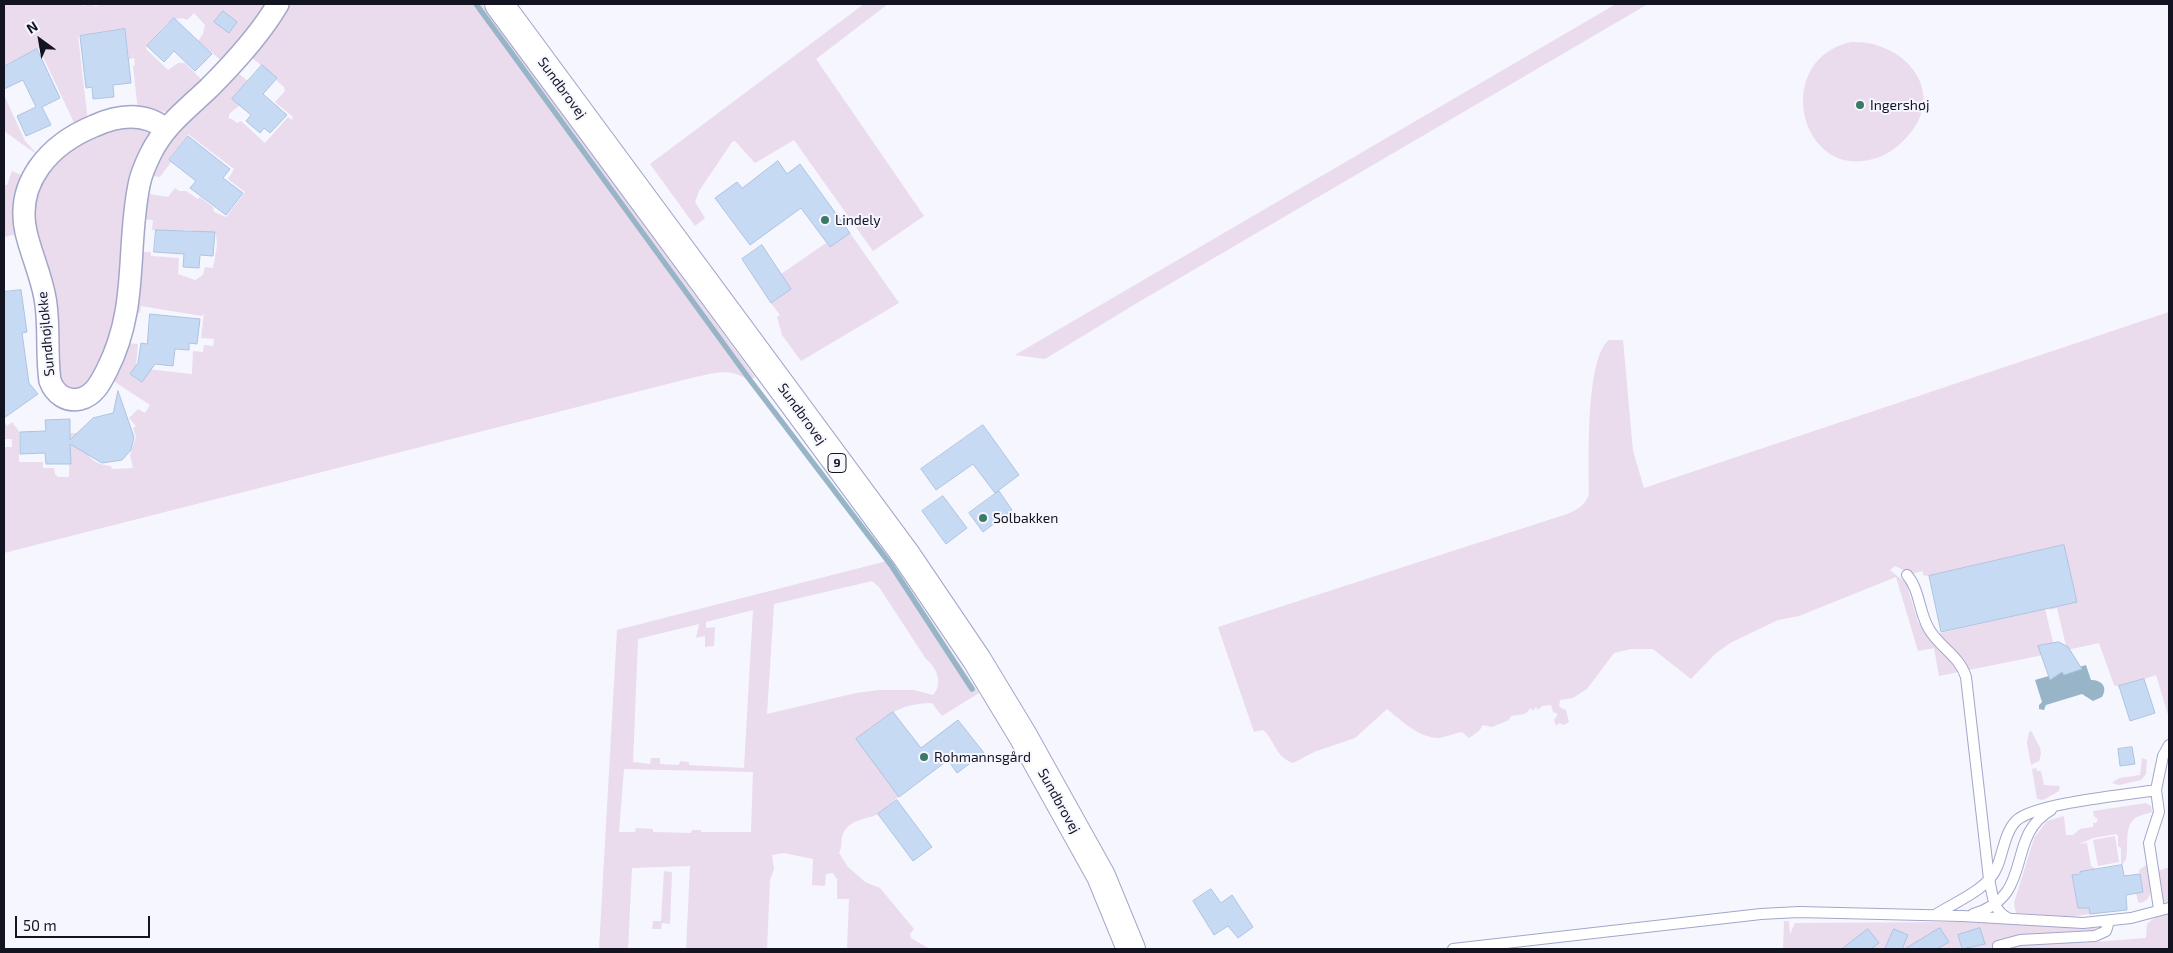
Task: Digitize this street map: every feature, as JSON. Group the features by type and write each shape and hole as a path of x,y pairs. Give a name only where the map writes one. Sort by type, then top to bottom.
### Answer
{"main road":[{"name":"Sundbrovej","path":"499,4 906,555 955,626 1023,736 1100,876 1131,949"}],"street":[{"name":"Sundhøjløkke","path":"166,129 152,120 140,117 119,118 97,124 55,148 40,163 30,183 24,204 24,220 45,297 50,378 54,389 68,399 81,399 94,391 104,377 117,347 129,303 140,181 151,152 166,129 229,67 278,4"}],"lane":[{"path":"1907,575 1913,584 1929,630 1958,660 1966,677 1990,879 1995,905 2001,913 2011,919"},
{"path":"2158,909 2149,848 2150,836 2159,812 2156,790 2163,756 2169,745"},
{"path":"1934,915 1990,879 1998,867 2015,822 2034,811 2156,790"},
{"path":"1962,916 1978,913 1995,905 2011,887 2032,826 2042,815 2059,806"},
{"path":"1454,949 1760,914 1799,912 1934,915 2070,923 2109,921 2169,908"},
{"path":"1998,946 2020,940 2095,936 2106,931 2109,921"}],"shaded area":[{"path":"4,4 80,4 83,6 87,4 96,6 104,4 268,4 223,62 198,41 203,34 205,25 194,13 187,20 181,18 170,22 160,31 146,49 168,70 178,63 185,63 204,82 169,113 163,111 160,116 138,111 133,66 135,65 134,58 129,59 125,29 78,36 88,122 76,127 39,48 4,67"},
{"path":"291,4 482,4 755,377 749,381 736,374 723,372 695,377 4,553 4,447 12,447 12,439 4,439 4,421 7,426 12,422 19,431 19,462 43,462 43,468 54,468 55,474 58,477 69,477 70,433 82,433 89,456 98,463 111,466 112,469 133,468 130,455 136,437 133,428 136,426 129,418 138,409 145,413 150,405 109,378 125,343 138,344 136,366 130,374 142,382 147,375 138,368 192,374 193,351 203,352 204,345 213,346 214,339 201,338 204,313 202,316 141,306 140,313 133,312 139,252 151,252 151,256 179,258 178,274 195,280 203,275 205,267 213,268 217,246 216,234 187,230 152,230 153,220 141,219 143,193 168,197 175,188 179,191 186,191 198,199 200,197 213,207 214,212 226,217 245,192 228,179 234,169 188,134 168,160 171,162 160,177 147,175 160,149 239,74 248,81 233,99 240,105 229,114 229,119 237,123 241,121 265,143 288,117 292,120 293,117 275,102 285,91 284,87 276,80 277,78 252,58"},
{"path":"864,4 888,4 816,59 924,216 873,251 794,140 755,163 735,141 732,142 699,191 695,202 705,218 695,226 650,164"},
{"path":"1616,4 1648,4 1137,303 1045,359 1015,355"},
{"path":"1851,42 1871,44 1889,50 1904,60 1916,73 1922,88 1923,105 1918,122 1898,146 1886,154 1873,159 1848,161 1828,152 1813,136 1805,115 1804,92 1810,71 1826,53"},
{"path":"4,95 25,141 39,156 4,131"},
{"path":"149,127 152,134 131,196 125,202 119,299 102,366 78,393 60,386 46,277 49,269 41,244 34,240 30,222 42,171 102,128"},
{"path":"12,171 26,177 20,233 4,237 4,185 7,185"},
{"path":"850,233 899,303 801,361 782,335 777,317 780,315 771,303 791,289 781,274 826,243 830,247"},
{"path":"2169,312 2169,718 2156,675 2120,687 2114,685 2099,643 2067,650 2057,608 2050,610 2049,608 2077,601 2064,545 1929,576 1923,575 1923,571 1911,574 1895,566 1890,570 1906,583 1918,622 1928,636 2045,609 2055,650 2063,651 1939,676 1934,648 1918,651 1896,577 1799,616 1778,620 1730,643 1715,654 1691,679 1653,649 1631,649 1614,653 1587,689 1573,698 1560,700 1559,707 1566,710 1569,722 1564,725 1559,723 1556,726 1554,720 1558,714 1553,712 1551,705 1542,706 1538,710 1536,707 1533,711 1531,708 1525,714 1511,716 1509,720 1492,727 1483,725 1479,731 1469,738 1462,732 1439,738 1418,732 1387,709 1355,738 1314,752 1293,763 1282,757 1263,730 1254,732 1218,627 1567,514 1581,507 1589,494 1589,437 1592,389 1601,351 1609,340 1623,340 1633,451 1644,488"},
{"path":"891,560 979,693 942,716 932,703 899,709 882,719 857,739 899,797 880,813 850,825 843,834 839,853 848,867 865,882 880,888 914,929 910,934 911,938 930,949 847,949 849,899 837,899 837,879 833,873 826,874 825,886 812,885 813,859 784,853 772,855 774,869 770,880 767,949 686,949 690,866 632,868 628,949 599,949 617,630","holes":["872,581 879,587 926,659 936,671 938,685 933,695 914,690 880,690 856,693 767,714 774,604","753,610 744,768 689,765 689,762 680,761 679,765 660,764 660,758 651,758 650,764 633,762 638,639 699,624 696,638 705,636 705,647 714,646 715,627 706,628 706,622","624,769 753,772 751,832 701,832 701,830 692,830 691,833 653,832 653,829 636,828 635,832 619,832"]},
{"path":"2032,731 2039,745 2041,756 2039,761 2031,765 2027,743 2029,732"},
{"path":"2142,758 2147,760 2146,774 2141,780 2119,785 2112,783 2119,778 2140,775"},
{"path":"2036,768 2037,771 2041,771 2044,785 2060,786 2059,791 2043,800 2037,799 2032,769"},
{"path":"2146,803 2151,806 2152,812 2134,819 2130,824 2126,857 2121,865 2121,848 2118,846 2118,836 2116,834 2093,838 2079,844 2087,843 2091,866 2096,869 2072,875 2078,908 2089,908 2090,914 2070,917 2016,913 2014,903 2034,838 2047,821 2064,816 2066,835 2073,835 2080,829 2093,827 2093,823 2096,823 2098,820 2094,816 2093,811"},
{"path":"2115,836 2119,862 2098,866 2093,840"},
{"path":"2146,865 2150,875 2151,892 2146,900 2141,903 2138,902 2136,893 2143,892 2139,870"},
{"path":"2169,867 2169,948 2167,949 1963,949 1983,943 1979,930 1958,936 1961,947 1959,949 1934,949 1946,942 1920,942 1925,949 1783,949 1784,921 1789,921 1790,934 1795,923 1962,922 2095,927 2095,930 2081,934 2081,943 2146,938 2147,924 2154,918 2167,913 2166,903 2162,901 2158,871"},
{"path":"664,871 672,872 670,924 662,923 661,929 652,929 653,921 661,921"}],"water":[{"path":"2086,665 2091,680 2098,681 2104,687 2102,697 2093,701 2082,694 2046,705 2044,710 2039,709 2039,705 2042,702 2035,680"}],"building":[{"path":"223,11 237,22 229,33 214,22"},
{"path":"174,18 212,54 195,71 174,51 164,62 147,46"},
{"path":"125,29 131,83 113,85 114,97 93,99 92,87 86,88 80,36"},
{"path":"37,49 60,98 42,107 51,125 26,136 17,116 36,107 23,80 4,89 4,67"},
{"path":"262,65 277,78 263,94 287,115 270,133 264,128 260,133 246,121 251,115 232,99"},
{"path":"188,136 230,169 223,178 243,193 226,215 190,188 196,181 169,160"},
{"path":"778,161 787,174 800,164 850,233 830,247 801,208 750,245 715,198 737,182 742,188"},
{"path":"156,230 215,232 213,256 200,255 199,268 183,267 184,254 154,252"},
{"path":"762,245 791,289 771,303 742,259"},
{"path":"21,290 27,332 22,333 29,383 38,394 4,418 4,292"},
{"path":"150,314 200,319 197,344 189,343 189,350 175,349 173,366 155,364 142,382 130,374 138,363 141,343 147,344"},
{"path":"118,391 134,437 131,450 122,460 102,463 70,444 71,464 46,464 45,453 20,454 20,432 46,431 45,420 70,419 70,440 93,418 113,413"},
{"path":"983,425 1019,475 995,493 973,464 936,490 921,469"},
{"path":"999,491 1012,510 983,532 969,513"},
{"path":"943,496 967,528 946,544 922,511"},
{"path":"2064,545 2077,602 1941,632 1929,576"},
{"path":"2059,642 2068,647 2082,669 2064,675 2062,672 2050,680 2038,646"},
{"path":"2144,679 2155,713 2130,721 2119,686"},
{"name":"Rohmannsgård","path":"893,712 921,748 958,720 984,753 957,773 948,760 899,797 856,739"},
{"path":"2132,747 2135,764 2120,766 2118,749"},
{"path":"897,800 932,847 913,861 878,814"},
{"path":"2122,865 2124,876 2140,874 2143,892 2126,895 2127,910 2090,914 2089,908 2078,908 2072,875"},
{"path":"1211,889 1221,903 1232,895 1253,927 1238,938 1228,926 1214,935 1193,901"},
{"path":"1940,928 1949,942 1937,949 1905,949"},
{"path":"1980,928 1985,944 1962,949 1958,935"},
{"path":"1868,929 1879,943 1871,949 1842,949"},
{"path":"1894,929 1908,935 1902,949 1885,949"}],"waterway":[{"path":"476,4 750,380 891,565 972,689"}],"place":[{"name":"Ingershøj","path":"1860,105"},
{"name":"Lindely","path":"825,220"},
{"name":"Solbakken","path":"983,518"},
{"name":"Rohmannsgård","path":"924,757"}]}
